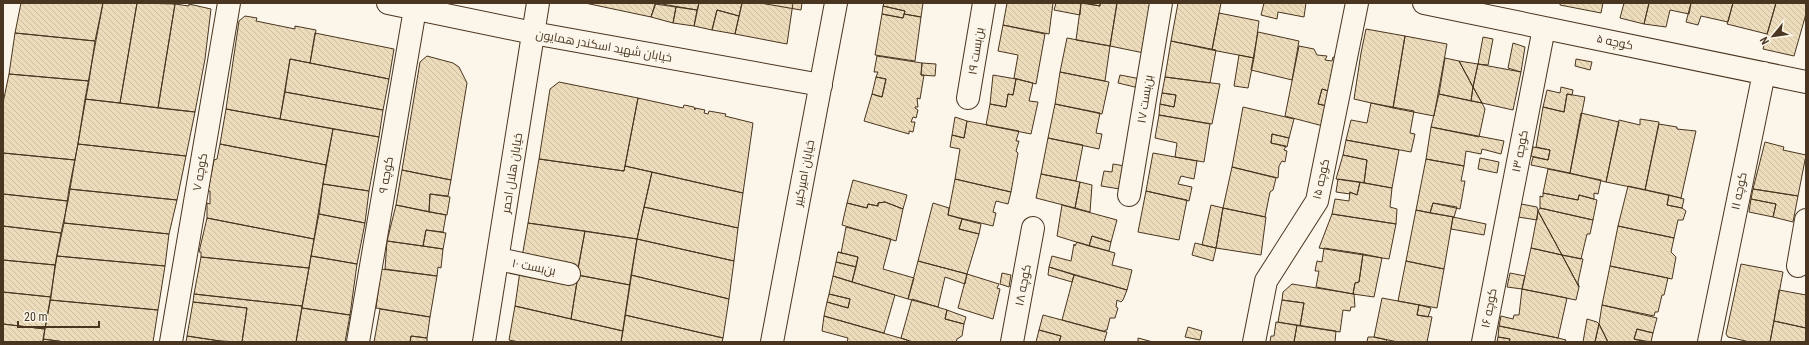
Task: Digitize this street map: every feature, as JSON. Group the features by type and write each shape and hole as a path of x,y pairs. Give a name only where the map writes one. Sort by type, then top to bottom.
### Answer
{"street":[{"name":"کوچه ۷","path":"171,342 229,3"},
{"name":"خیابان شهید اسکندر همایون","path":"388,3 533,33 821,85"},
{"name":"خیابان هلال احمر","path":"486,341 538,3"},
{"name":"خیابان امیرکبیر","path":"772,342 836,3"},
{"name":"بن‌بست ۱۹","path":"968,98 984,3"},
{"name":"بن‌بست ۱۷","path":"1129,195 1161,3"},
{"name":"کوچه ۱۵","path":"1254,342 1266,281 1317,201 1358,3"},
{"name":"کوچه ۵","path":"1424,3 1806,82"},
{"name":"کوچه ۹","path":"358,342 415,9"},
{"name":"کوچه ۱۳","path":"1496,273 1544,28"},
{"name":"کوچه ۱۱","path":"1709,342 1764,73"},
{"path":"1798,266 1806,220"},
{"name":"کوچه ۱۸","path":"1012,342 1034,228"},
{"name":"بن‌بست ۱۰","path":"498,260 569,274"},
{"name":"کوچه ۱۶","path":"1483,342 1496,273"}],"building":[{"path":"21,3 103,3 95,41 15,33"},
{"path":"103,3 137,3 120,103 85,99"},
{"path":"137,3 175,4 158,108 120,103"},
{"path":"585,3 656,3 651,17"},
{"path":"656,3 699,3 697,10"},
{"path":"699,3 742,3 739,16 717,10 712,30 694,26"},
{"path":"742,3 793,3 787,44 735,34"},
{"path":"760,3 802,3 801,10"},
{"path":"884,3 923,3 921,17 904,14 905,11 883,6"},
{"path":"1007,3 1053,3 1049,34 1003,25"},
{"path":"1056,3 1081,3 1080,15 1054,10"},
{"path":"1081,3 1100,6 1100,3 1117,3 1110,46 1076,40"},
{"path":"1085,3 1100,3 1100,6"},
{"path":"1117,3 1153,3 1144,53 1110,46"},
{"path":"1178,3 1221,3 1212,50 1171,41"},
{"path":"1264,3 1306,3 1304,17 1278,12 1277,19 1261,15"},
{"path":"1560,3 1603,3 1601,13 1560,5"},
{"path":"1624,3 1649,3 1644,24 1620,18"},
{"path":"1649,3 1691,3 1689,14 1670,10 1666,27 1644,24"},
{"path":"1691,3 1733,3 1728,22 1701,16 1698,25 1686,22"},
{"path":"1733,3 1776,3 1767,34 1727,24"},
{"path":"1776,3 1806,3 1806,14 1794,56 1763,49"},
{"path":"175,4 189,6 189,4 211,9 205,59 195,112 158,108"},
{"path":"655,4 676,7 673,23 651,17"},
{"path":"883,6 905,11 903,18 882,14"},
{"path":"676,7 697,10 694,26 673,23"},
{"path":"717,10 739,16 735,34 712,30"},
{"path":"1219,13 1259,21 1254,58 1212,50"},
{"path":"882,14 903,18 904,14 921,17 915,61 875,55"},
{"path":"245,16 257,18 256,21 295,29 295,26 316,30 310,63 290,59 280,119 226,109 239,21"},
{"path":"1003,25 1045,34 1036,84 1014,78 1018,55 998,51"},
{"path":"1366,29 1405,36 1393,108 1354,99"},
{"path":"1258,32 1299,41 1292,80 1251,70"},
{"path":"15,33 95,41 89,81 9,74"},
{"path":"315,33 394,49 389,79 310,63"},
{"path":"1405,36 1447,44 1434,116 1393,108"},
{"path":"1483,37 1493,39 1488,65 1478,64"},
{"path":"1067,38 1110,46 1105,81 1060,72"},
{"path":"1171,41 1216,50 1210,83 1165,77"},
{"path":"1513,43 1525,47 1521,72 1508,68"},
{"path":"1299,46 1314,49 1317,55 1327,56 1325,60 1332,61 1333,57 1337,58 1332,92 1322,89 1318,104 1327,106 1323,126 1285,116"},
{"path":"1239,55 1254,58 1248,88 1234,86"},
{"path":"427,56 453,63 459,67 467,83 451,180 402,170 420,62"},
{"path":"877,56 922,63 921,75 924,75 920,99 917,98 918,107 915,107 918,110 916,118 913,117 911,122 915,122 913,132 909,131 909,134 864,121 872,94 882,97 886,79 876,77 878,72 874,72"},
{"path":"1445,58 1459,61 1473,87 1471,101 1439,94"},
{"path":"290,59 389,79 383,110 285,92"},
{"path":"1576,59 1592,62 1590,70 1575,66"},
{"path":"1459,61 1478,64 1473,87"},
{"path":"922,63 936,64 935,76 921,75"},
{"path":"1478,64 1521,72 1513,110 1482,103 1473,87"},
{"path":"1060,72 1109,82 1102,114 1055,104"},
{"path":"9,74 89,81 75,160 3,153 3,103"},
{"path":"993,75 1016,79 1013,95 1008,94 1006,107 990,104"},
{"path":"1120,75 1141,79 1139,88 1118,83"},
{"path":"876,77 886,79 882,97 872,94"},
{"path":"1165,77 1220,84 1212,124 1159,115 1160,104 1174,107 1176,95 1162,93"},
{"path":"1016,79 1033,83 1029,101 1038,102 1031,134 986,125 990,104 1006,107 1008,94 1013,95"},
{"path":"559,82 638,98 624,171 539,159 550,89"},
{"path":"1473,87 1482,103 1471,101"},
{"path":"1561,87 1573,90 1572,95 1567,94 1564,112 1543,107 1547,90 1560,93"},
{"path":"1322,89 1331,92 1327,106 1318,104"},
{"path":"285,92 383,110 379,137 280,119"},
{"path":"1162,93 1176,95 1174,107 1160,104"},
{"path":"1439,94 1482,103 1485,109 1479,137 1431,127"},
{"path":"1567,94 1585,97 1570,173 1531,165 1533,157 1548,160 1550,150 1536,147 1543,107 1564,112"},
{"path":"638,98 683,108 684,105 694,107 695,110 695,108 705,110 704,113 708,114 709,111 726,114 725,116 753,123 743,193 625,166"},
{"path":"85,99 195,112 186,156 78,144"},
{"path":"1371,103 1414,111 1410,133 1415,134 1411,152 1346,140 1351,120 1367,123"},
{"path":"1055,104 1100,113 1096,133 1102,134 1099,149 1048,138"},
{"path":"1243,107 1294,119 1289,138 1272,134 1271,143 1286,146 1284,150 1287,151 1285,162 1282,161 1279,166 1278,178 1232,167"},
{"path":"226,109 333,129 326,165 220,144"},
{"path":"1581,113 1619,122 1606,182 1570,173"},
{"path":"1159,115 1210,124 1204,162 1175,157 1177,143 1155,138"},
{"path":"955,117 967,121 964,138 952,135"},
{"path":"1640,119 1659,122 1645,190 1606,182 1619,120 1640,125"},
{"path":"967,121 1019,131 1016,141 1019,141 1016,151 1018,153 1011,192 955,179 960,149 950,147 952,135 964,138"},
{"path":"1659,124 1677,127 1677,129 1696,131 1681,198 1645,190"},
{"path":"1431,127 1504,141 1501,154 1482,149 1481,154 1466,151 1464,166 1426,159"},
{"path":"333,129 379,137 369,191 323,184"},
{"path":"1272,134 1289,138 1287,147 1271,143"},
{"path":"1048,138 1083,145 1076,181 1041,174"},
{"path":"1346,140 1399,150 1392,188 1364,183 1367,160 1343,155"},
{"path":"1765,142 1784,147 1783,150 1806,155 1798,196 1753,189"},
{"path":"78,144 186,156 177,200 69,189"},
{"path":"220,144 326,165 314,239 207,218 207,203 210,204 210,191 208,191 214,160 217,159"},
{"path":"1533,147 1550,150 1548,160 1531,156"},
{"path":"3,153 75,160 68,201 3,194"},
{"path":"1153,153 1197,161 1194,179 1181,176 1178,184 1192,187 1189,201 1146,191"},
{"path":"1343,155 1367,160 1364,183 1336,179"},
{"path":"1480,158 1499,162 1497,173 1478,169"},
{"path":"539,159 624,171 625,166 652,172 637,239 528,223"},
{"path":"1426,159 1464,166 1461,181 1465,181 1460,209 1433,203 1430,213 1416,210"},
{"path":"1113,164 1125,166 1120,189 1101,186 1104,171 1112,172"},
{"path":"1232,167 1276,178 1273,190 1270,192 1265,217 1223,208"},
{"path":"1548,169 1601,180 1598,194 1594,193 1594,199 1579,195 1578,200 1543,193"},
{"path":"402,170 451,180 448,196 430,194 429,212 396,205"},
{"path":"652,172 743,193 738,228 644,207"},
{"path":"1041,174 1080,182 1075,208 1036,198"},
{"path":"955,179 1011,192 1008,204 996,201 993,212 996,213 993,226 948,215"},
{"path":"1338,179 1360,182 1357,195 1350,192 1350,194 1336,192"},
{"path":"853,180 907,195 903,209 885,202 878,203 878,206 868,204 867,208 847,203"},
{"path":"1080,182 1092,185 1090,212 1075,208"},
{"path":"1360,182 1392,188 1390,207 1397,209 1396,224 1332,214 1335,199 1349,201 1350,192 1357,195"},
{"path":"323,184 369,191 365,223 319,214"},
{"path":"1628,186 1669,195 1667,205 1682,208 1686,211 1683,220 1678,220 1674,238 1618,226"},
{"path":"69,189 177,200 169,234 64,223"},
{"path":"1753,189 1798,196 1793,222 1773,217 1776,204 1751,199"},
{"path":"1146,191 1187,200 1179,240 1138,232"},
{"path":"1543,193 1578,200 1579,195 1597,200 1593,220 1540,208 1540,196 1543,197"},
{"path":"3,194 68,201 61,233 3,226"},
{"path":"430,194 450,197 447,215 429,212"},
{"path":"1669,195 1684,199 1682,208 1667,205"},
{"path":"1751,199 1776,204 1773,217 1749,212"},
{"path":"885,202 903,209 896,241 842,225 847,203 867,208 868,204 878,206 878,203"},
{"path":"933,203 949,208 948,215 962,219 959,229 979,234 967,274 918,261"},
{"path":"1433,203 1457,207 1454,217 1430,213"},
{"path":"1521,204 1537,207 1537,220 1518,217"},
{"path":"396,205 446,215 443,232 426,230 423,246 387,241"},
{"path":"1062,205 1117,220 1111,242 1092,236 1089,246 1057,236"},
{"path":"1211,205 1223,208 1216,248 1202,245"},
{"path":"644,207 738,228 734,261 637,239"},
{"path":"1223,208 1266,217 1261,255 1216,248"},
{"path":"1540,208 1593,220 1590,234 1587,234 1581,259 1562,255 1538,211"},
{"path":"1416,210 1453,217 1444,269 1406,261"},
{"path":"1538,211 1562,255 1531,248"},
{"path":"319,214 365,223 357,264 311,256"},
{"path":"1332,214 1396,224 1389,259 1319,248"},
{"path":"1453,217 1486,224 1484,235 1451,229"},
{"path":"207,218 314,239 309,268 201,257 201,252 199,252"},
{"path":"962,219 981,224 979,234 959,229"},
{"path":"64,223 169,234 165,266 57,256"},
{"path":"528,223 585,231 578,268 522,257"},
{"path":"3,226 61,233 55,265 3,260"},
{"path":"1618,226 1674,238 1671,252 1676,257 1672,279 1610,266"},
{"path":"846,227 891,239 883,269 914,278 908,299 852,282 858,257 841,253"},
{"path":"426,230 446,233 443,249 423,246"},
{"path":"585,231 637,239 630,285 577,275"},
{"path":"1092,236 1111,242 1109,251 1089,246"},
{"path":"637,239 734,261 729,299 631,275"},
{"path":"387,241 443,249 441,268 438,267 437,276 385,269"},
{"path":"1077,242 1115,253 1112,265 1132,270 1127,290 1049,267 1052,256 1071,261 1074,244 1075,246"},
{"path":"1195,243 1216,248 1213,261 1192,255"},
{"path":"1324,248 1363,254 1359,282 1355,283 1353,294 1316,287 1319,271 1315,271 1317,261 1322,262"},
{"path":"1531,248 1562,255 1579,287 1576,300 1522,289"},
{"path":"838,252 858,257 856,267 836,262"},
{"path":"1363,254 1382,258 1374,297 1353,294 1355,283 1359,282"},
{"path":"1562,255 1583,259 1578,282 1579,287"},
{"path":"57,256 165,266 158,310 50,300"},
{"path":"311,256 357,264 350,315 302,308"},
{"path":"201,257 309,268 302,306 194,294"},
{"path":"3,260 55,265 51,297 3,292"},
{"path":"918,261 967,274 965,284 945,277 938,307 908,299"},
{"path":"1406,261 1444,269 1437,308 1398,301"},
{"path":"836,262 856,267 852,282 833,276"},
{"path":"1741,264 1783,272 1770,342 1750,342 1728,337 1726,334"},
{"path":"1610,266 1668,278 1658,312 1655,312 1654,316 1602,305"},
{"path":"1049,267 1074,275 1072,282 1048,275"},
{"path":"381,269 437,276 430,317 376,308"},
{"path":"520,271 577,282 571,319 515,306"},
{"path":"1002,273 1011,275 1009,287 1000,284"},
{"path":"1510,273 1525,276 1522,289 1507,287"},
{"path":"967,274 999,284 997,288 1000,289 993,319 958,308"},
{"path":"578,275 630,285 623,331 571,319"},
{"path":"631,275 729,299 723,338 625,315"},
{"path":"1074,275 1127,290 1121,302 1117,300 1116,307 1118,308 1115,318 1110,318 1107,330 1105,330 1105,332 1062,320"},
{"path":"833,276 895,295 884,333 824,316 827,302 848,308 850,299 829,294"},
{"path":"1292,284 1354,294 1355,307 1351,307 1350,311 1343,310 1340,332 1300,326 1304,303 1282,300 1283,292"},
{"path":"1522,289 1567,298 1558,338 1499,326 1501,316 1513,319 1514,315 1519,315"},
{"path":"1779,290 1806,295 1806,328 1774,321"},
{"path":"3,292 51,297 45,329 3,324"},
{"path":"194,294 302,306 296,342 242,342 247,308 193,302"},
{"path":"829,294 850,299 848,308 827,302"},
{"path":"1382,298 1419,305 1417,315 1432,317 1427,342 1398,342 1374,337"},
{"path":"912,299 947,310 945,319 964,324 962,336 957,339 956,342 913,342 901,338"},
{"path":"50,300 158,310 153,342 65,342 43,339"},
{"path":"1282,300 1304,303 1300,326 1278,322"},
{"path":"193,302 247,308 242,342 220,341 187,336"},
{"path":"1419,305 1431,308 1428,317 1417,315"},
{"path":"1602,305 1657,318 1653,333 1637,329 1634,339 1646,342 1608,342 1599,324"},
{"path":"515,306 623,331 621,342 519,342 509,340"},
{"path":"302,308 350,315 345,342 296,342"},
{"path":"380,309 430,317 427,338 411,336 410,342 374,342"},
{"path":"947,310 966,317 964,324 945,319"},
{"path":"625,315 723,338 722,342 621,342"},
{"path":"1043,315 1107,332 1104,342 1059,342 1061,336 1039,330"},
{"path":"824,316 907,340 907,342 847,342 848,338 822,331"},
{"path":"1587,319 1599,324 1595,342 1583,342"},
{"path":"1774,321 1806,328 1806,342 1770,342"},
{"path":"1276,322 1297,325 1294,342 1270,342 1271,336 1274,336"},
{"path":"3,324 45,329 43,342 3,342"},
{"path":"1599,324 1608,342 1595,342"},
{"path":"1297,325 1336,331 1335,342 1294,342"},
{"path":"1499,326 1566,340 1565,342 1509,342 1510,339 1498,337"},
{"path":"1188,327 1202,331 1200,340 1185,337"},
{"path":"1637,329 1653,333 1651,342 1634,339"},
{"path":"1039,330 1061,336 1059,342 1036,342"},
{"path":"187,336 220,341 229,342 186,342"},
{"path":"411,336 427,338 427,342 410,342"},
{"path":"1368,337 1387,340 1386,342 1367,342"},
{"path":"1498,337 1510,339 1509,342 1497,342"},
{"path":"1138,338 1153,342 1138,342"},
{"path":"43,339 65,342 43,342"}]}
